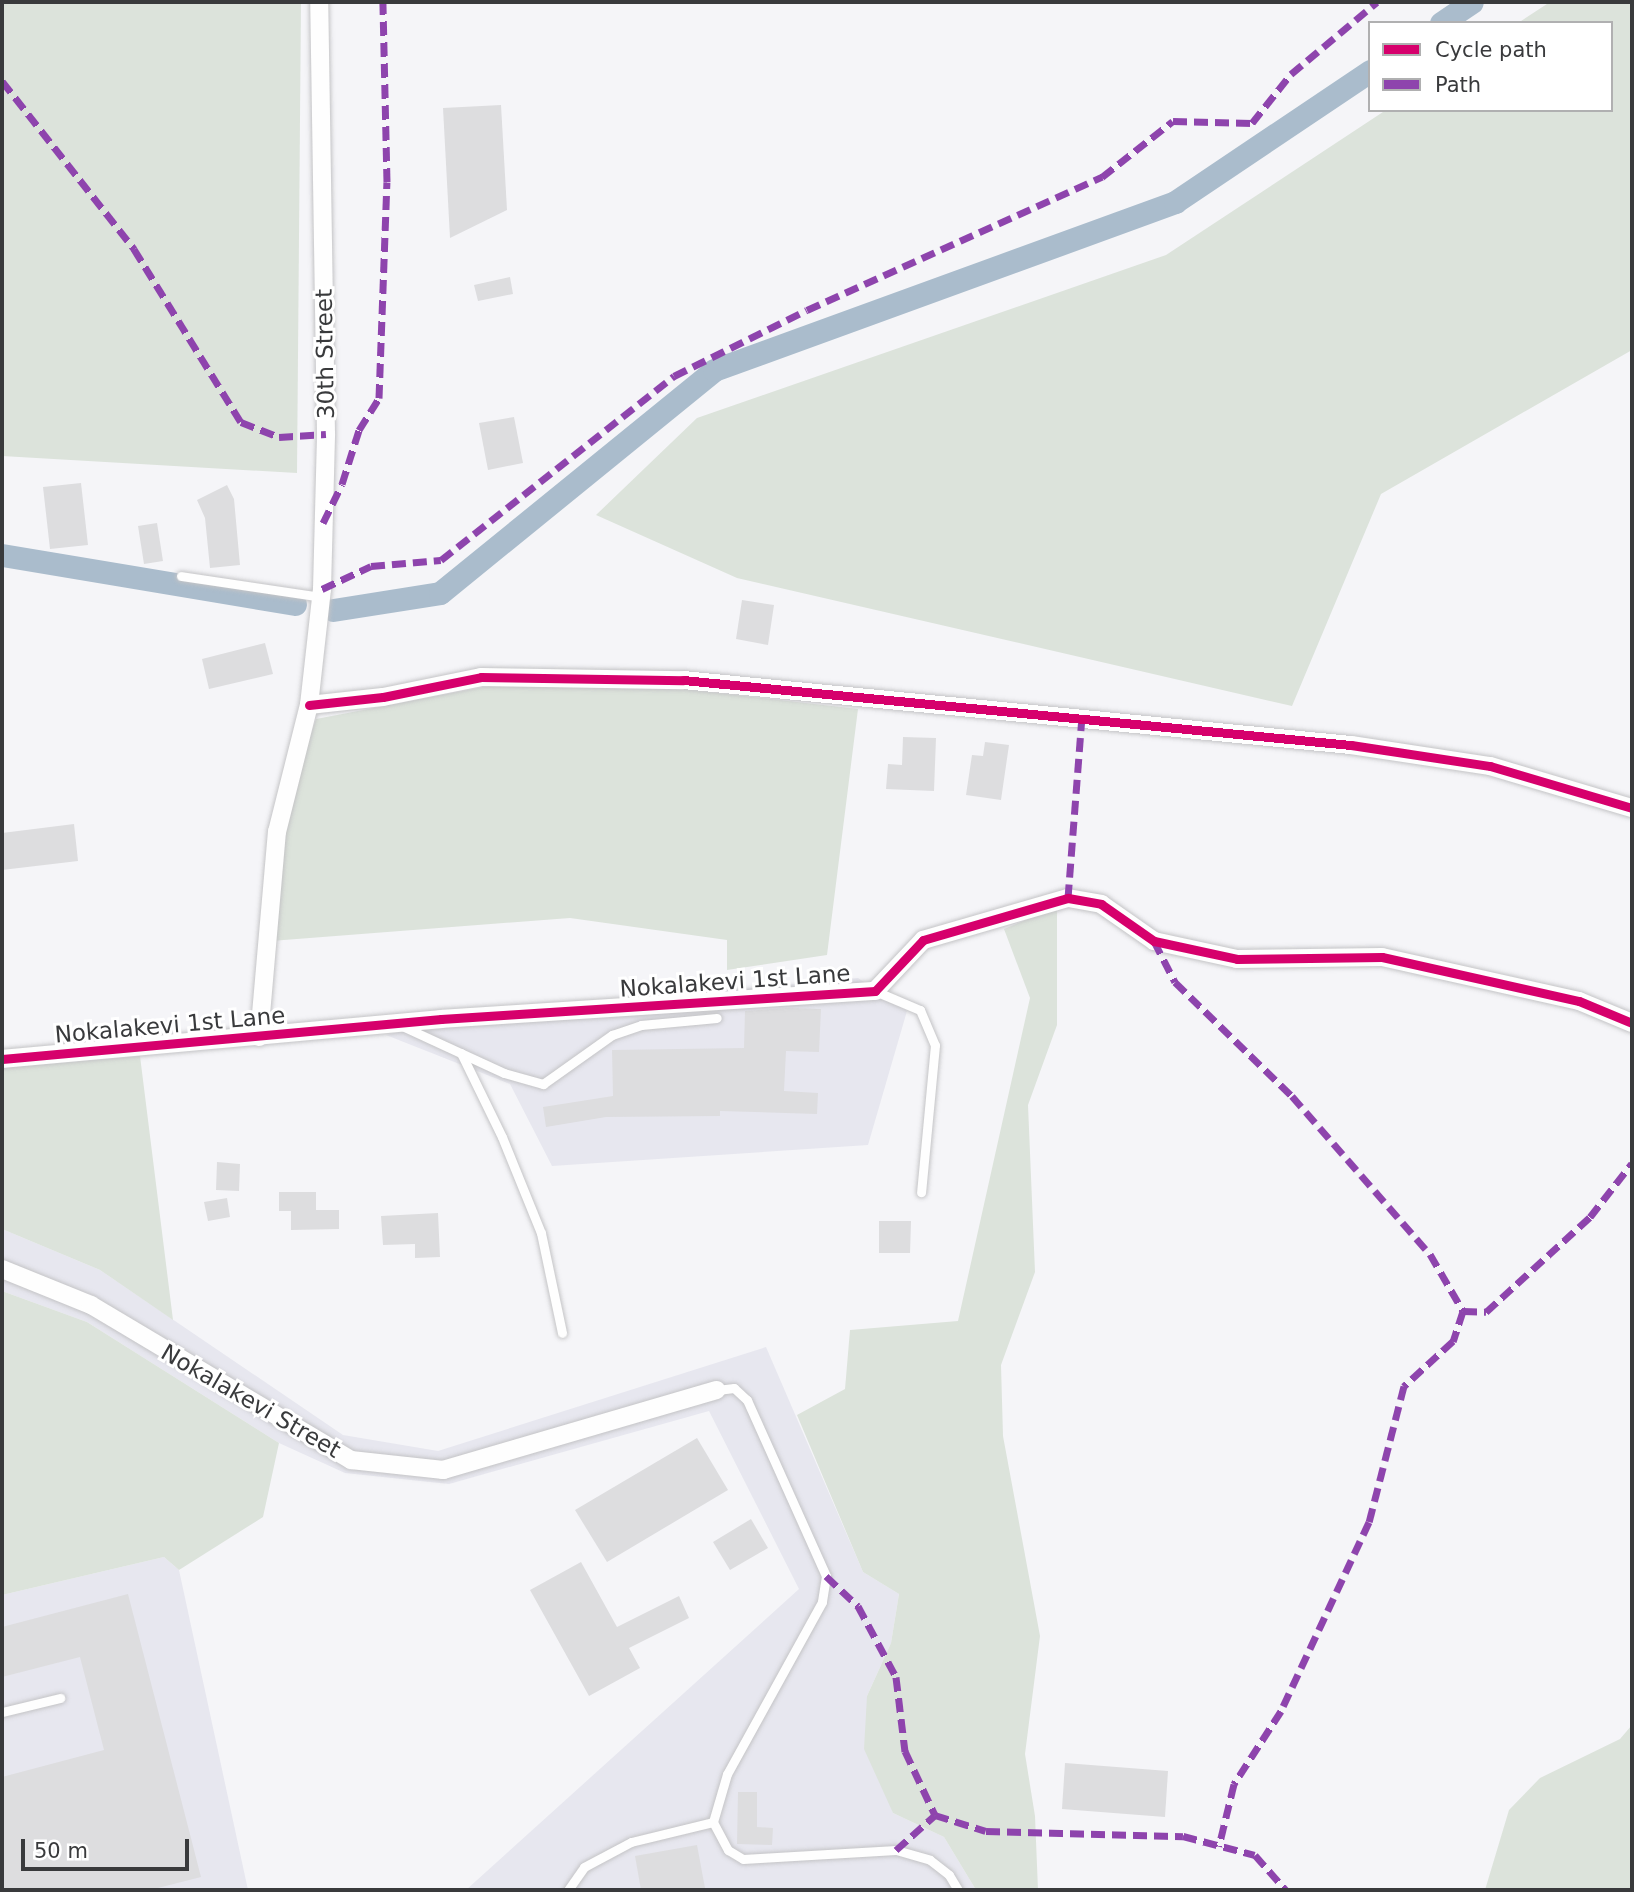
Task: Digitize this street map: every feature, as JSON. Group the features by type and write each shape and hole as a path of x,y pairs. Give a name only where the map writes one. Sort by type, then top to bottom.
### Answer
{"street":[{"name":"30th Street","path":"259,1037 277,832 309,705 321,597 326,434 319,2"},
{"path":"309,705 383,697 481,677 683,680 1351,745 1490,766 1632,808"},
{"name":"Nokalakevi 1st Lane","path":"2,1059 397,1024 875,991 923,940 1068,898 1101,904 1154,941 1237,959 1382,957 1579,1001 1632,1023"},
{"name":"Nokalakevi Street","path":"2,1269 91,1305 351,1460 443,1471 717,1391"}],"lane":[{"path":"181,576 321,597"},
{"path":"875,991 920,1010 935,1045 921,1192"},
{"path":"397,1024 504,1073 543,1084 612,1035 641,1025 718,1018"},
{"path":"461,1054 502,1137 541,1233 562,1333"},
{"path":"717,1391 734,1388 747,1400 825,1576 822,1602 727,1774 713,1822 728,1850 743,1859 896,1850 930,1860 949,1875 958,1890"},
{"path":"2,1712 60,1698"},
{"path":"568,1890 584,1867 631,1842 713,1822"}],"shaded area":[{"path":"2,2 301,2 297,473 2,456"},
{"path":"1550,2 1632,2 1632,350 1381,494 1292,706 737,578 596,515 697,418 1166,255 1383,112 1613,112 1613,21 1521,21"},
{"path":"489,686 683,689 858,709 827,955 727,970 727,940 570,918 271,941 280,826 316,719"},
{"path":"1057,907 1057,1025 1028,1105 1035,1272 1001,1365 1003,1436 1040,1636 1025,1754 1035,1816 1038,1890 976,1890 944,1837 893,1813 864,1749 867,1696 891,1643 899,1594 863,1572 797,1415 845,1389 850,1330 958,1321 1030,998 1004,929"},
{"path":"858,978 907,1011 868,1145 552,1166 510,1084 386,1035 456,1017"},
{"path":"140,1056 173,1320 100,1270 2,1229 2,1068"},
{"path":"2,1229 100,1270 343,1435 438,1451 766,1347 863,1572 899,1594 891,1643 867,1696 893,1813 944,1837 976,1890 466,1890 799,1589 709,1411 449,1484 345,1473 279,1443 87,1322 2,1291"},
{"path":"2,1291 87,1322 279,1443 263,1517 179,1570 164,1557 2,1595"},
{"path":"164,1557 179,1570 248,1890 2,1890 2,1595"},
{"path":"1632,1725 1632,1890 1485,1890 1509,1810 1540,1778 1620,1739"}],"building":[{"path":"501,105 507,210 450,238 443,108"},
{"path":"510,277 513,294 478,301 474,285"},
{"path":"514,417 523,463 488,470 479,423"},
{"path":"81,483 88,545 50,549 43,487"},
{"path":"227,485 234,499 240,565 210,568 205,518 197,500"},
{"path":"157,523 163,561 144,564 138,526"},
{"path":"742,600 774,605 768,645 736,639"},
{"path":"265,643 273,674 209,689 202,659"},
{"path":"903,737 936,738 934,791 886,789 888,764 902,765"},
{"path":"985,742 1009,745 1001,800 966,795 972,755 983,756"},
{"path":"74,824 78,861 2,870 2,833"},
{"path":"821,1009 819,1052 786,1051 784,1091 818,1093 817,1114 720,1111 720,1116 606,1117 546,1127 543,1107 613,1096 612,1050 744,1048 745,1011"},
{"path":"217,1162 240,1164 239,1191 216,1190"},
{"path":"279,1192 316,1192 316,1210 339,1210 339,1229 291,1230 291,1211 279,1211"},
{"path":"227,1198 230,1217 208,1221 204,1202"},
{"path":"438,1213 440,1257 415,1258 415,1244 383,1245 381,1216"},
{"path":"879,1221 911,1221 910,1253 879,1253"},
{"path":"697,1438 728,1490 607,1562 575,1510"},
{"path":"751,1519 768,1548 730,1570 713,1542"},
{"path":"581,1562 617,1627 679,1596 689,1618 629,1648 640,1668 589,1696 530,1590"},
{"path":"128,1594 201,1877 150,1890 2,1890 2,1777 104,1750 80,1657 2,1677 2,1627"},
{"path":"1065,1763 1168,1771 1165,1817 1062,1809"},
{"path":"738,1792 757,1792 757,1827 773,1828 772,1845 737,1844"},
{"path":"697,1845 705,1888 641,1890 635,1856"}],"waterway":[{"path":"1444,21 1472,2"},
{"path":"333,610 440,593 714,370 1175,202 1368,72"},
{"path":"2,555 295,604"}],"marked path":[{"path":"323,523 342,484 359,430 379,398 387,182 383,2"},
{"path":"322,589 371,566 441,560 674,376 807,310 1102,177 1173,121 1252,123 1291,74 1377,2"},
{"path":"2,81 134,249 241,422 279,437 326,434"},
{"path":"1068,898 1082,717"},
{"path":"1154,941 1175,982 1292,1096 1430,1254 1463,1311 1453,1341 1404,1386 1369,1522 1281,1711 1234,1784 1219,1846"},
{"path":"1463,1311 1486,1312 1590,1217 1632,1163"},
{"path":"826,1576 858,1606 896,1677 905,1751 935,1815"},
{"path":"896,1850 935,1815 986,1831 1183,1836 1255,1855 1286,1890"}],"cycle path":[{"path":"309,705 383,697 481,677 683,680 1351,745 1490,766 1632,808"},
{"path":"2,1059 441,1019 875,991 923,940 1068,898 1101,904 1154,941 1237,959 1382,957 1579,1001 1632,1023"}]}
